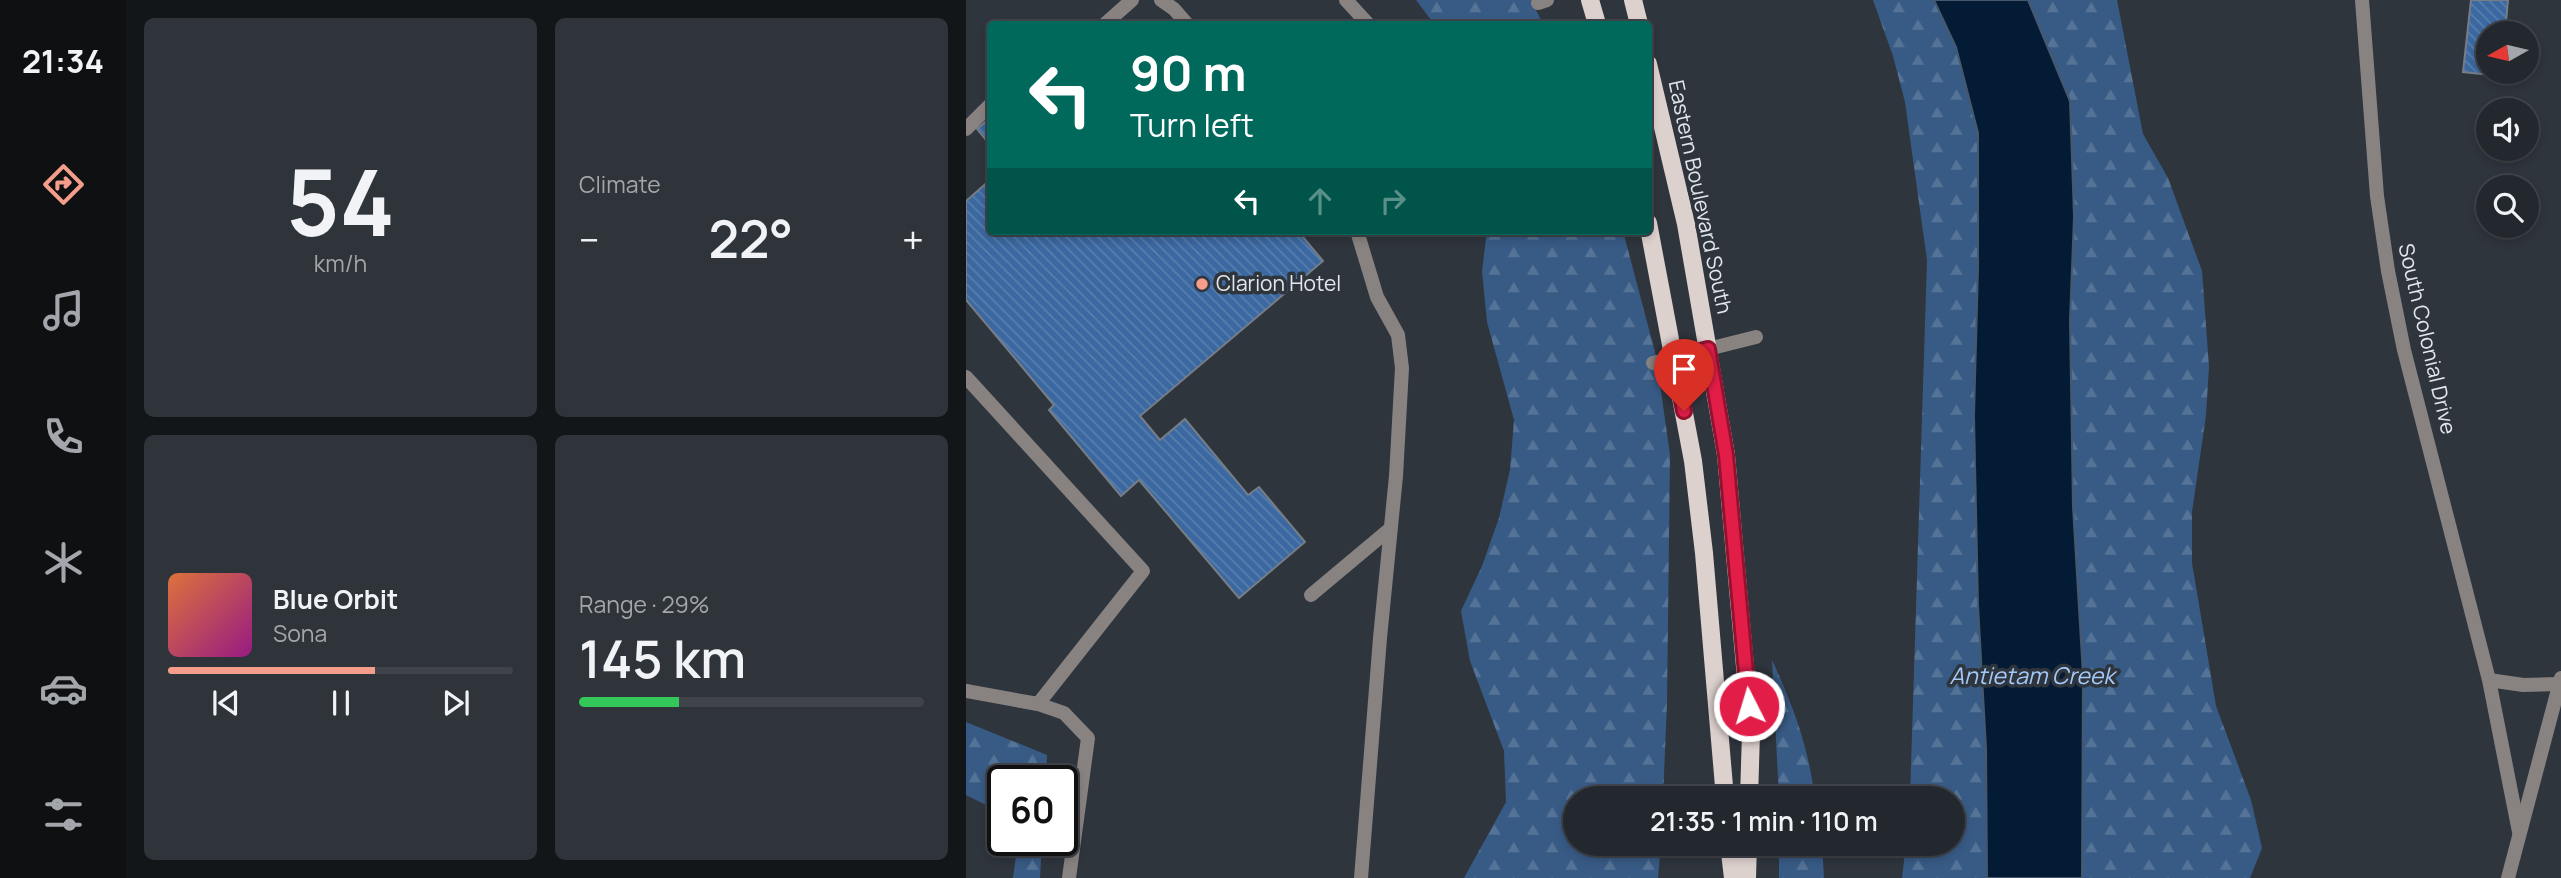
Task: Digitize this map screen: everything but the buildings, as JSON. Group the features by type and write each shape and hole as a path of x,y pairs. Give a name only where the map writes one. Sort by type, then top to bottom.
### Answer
{"main road":[{"path":"1590,0 1596,21"},
{"path":"1633,0 1638,21"},
{"name":"Eastern Boulevard South","path":"1652,81 1686,224 1726,455 1751,733 1749,786"},
{"path":"1650,235 1693,461 1704,553 1724,786"},
{"path":"1674,358 1708,349"},
{"path":"1730,856 1732,878"},
{"path":"1747,878 1748,856"}],"street":[{"path":"1108,21 1132,0"},
{"path":"1161,0 1184,21"},
{"path":"1346,0 1365,21"},
{"name":"South Colonial Drive","path":"2362,0 2376,197 2388,271 2404,350 2489,680 2519,832"},
{"path":"966,129 987,108"},
{"path":"1358,235 1377,297 1398,335 1402,368 1396,476 1361,878"},
{"path":"1708,349 1756,337"},
{"path":"1653,363 1674,358"},
{"path":"966,377 1143,572 1038,704"},
{"path":"1311,595 1391,528"},
{"path":"2489,680 2523,685 2560,681 2508,878"},
{"path":"966,691 1038,704 1064,713 1088,738 1069,878"}],"green space":[{"path":"1416,0 1531,0 1542,21 1432,21"},
{"path":"1873,0 1934,0 1956,47 1978,133 1978,605 1986,748 1987,878 1902,878 1905,856 1965,856 1965,786 1910,786 1927,260 1905,102 1893,56"},
{"path":"2028,0 2117,0 2143,134 2168,178 2202,271 2209,367 2206,415 2192,512 2192,563 2216,706 2251,800 2262,848 2250,878 2082,878 2083,675 2073,507 2070,320 2074,217 2070,101"},
{"path":"1486,235 1624,235 1656,356 1670,455 1664,786 1563,786 1563,856 1660,856 1658,878 1464,878 1506,802 1504,751 1470,661 1461,611 1482,566 1499,518 1510,470 1514,420 1487,322 1482,271"},
{"path":"1772,660 1799,728 1813,786 1778,786"},
{"path":"966,722 1047,755 1047,765 987,765 987,806 966,795"},
{"path":"1016,856 1041,856 1040,878 1013,878"},
{"path":"1779,856 1823,856 1824,878 1779,878"}],"water":[{"name":"Antietam Creek","path":"1934,0 2028,0 2070,101 2074,217 2070,320 2073,507 2083,675 2082,878 1987,878 1986,748 1978,605 1974,416 1978,133 1956,47"}],"place":[{"name":"Clarion Hotel","path":"1202,284"}],"route":[{"path":"1684,411 1674,358 1708,349 1726,455 1749,706"}]}
